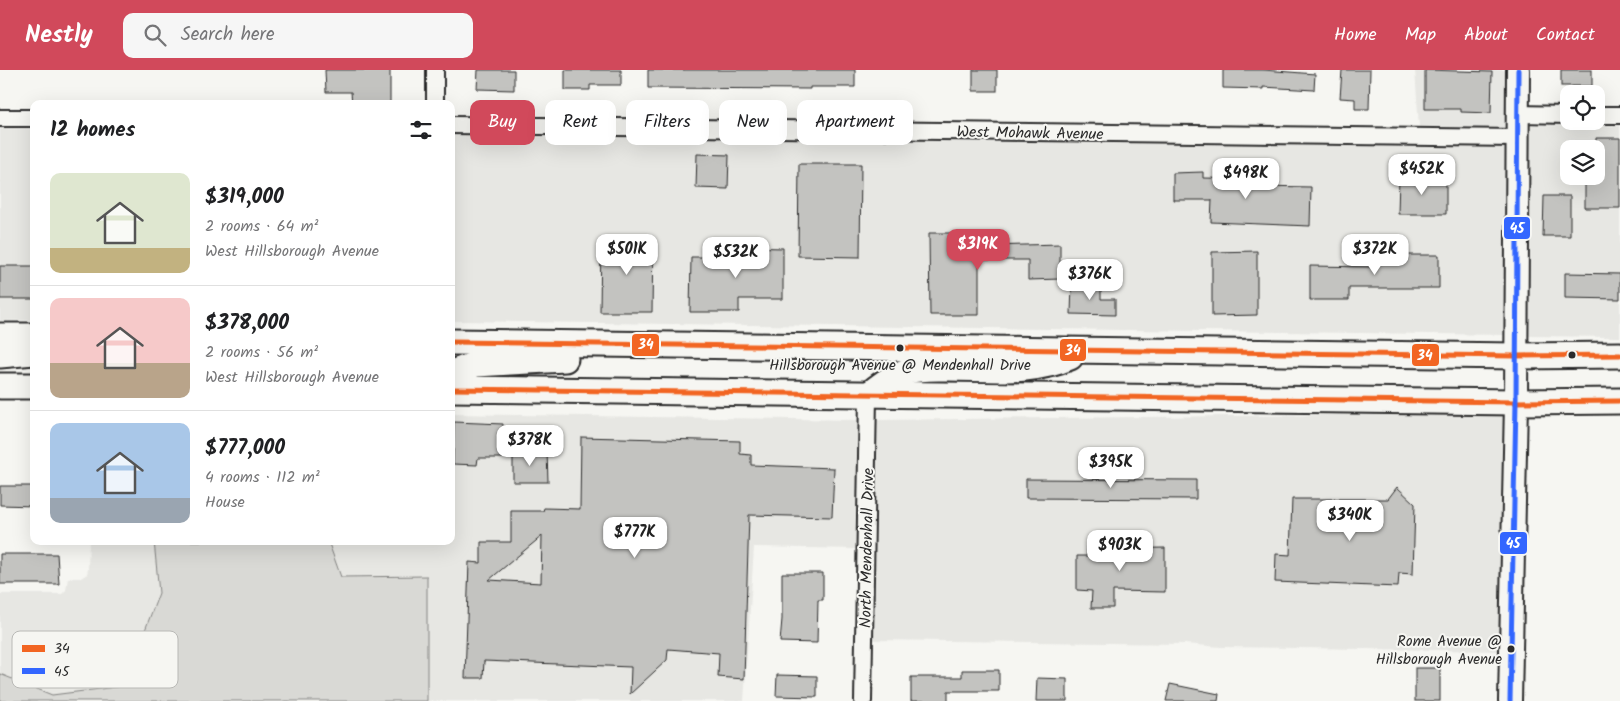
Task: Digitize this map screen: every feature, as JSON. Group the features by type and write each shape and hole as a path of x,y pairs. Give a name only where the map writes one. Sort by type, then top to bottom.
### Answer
{"main road":[{"path":"0,336 30,336"},
{"path":"455,342 1516,356 1620,355"},
{"path":"455,373 476,364 608,356 616,344"},
{"path":"868,395 887,380 909,370 935,368 1025,369 1057,363 1086,349"},
{"path":"0,355 30,352"},
{"path":"0,386 30,386"},
{"path":"455,389 1516,402 1620,401"}],"street":[{"path":"435,70 435,100"},
{"path":"1510,701 1516,402 1518,70"},
{"path":"1518,114 1560,114"},
{"path":"1605,115 1620,115"},
{"path":"0,118 30,118"},
{"name":"West Mohawk Avenue","path":"455,125 1518,138"},
{"name":"North Mendenhall Drive","path":"863,701 868,395"}],"shaded area":[{"path":"1415,70 1509,70 1509,128 1419,127"},
{"path":"1527,125 1560,125 1560,130 1605,130 1605,126 1620,126 1620,337 1526,336"},
{"path":"0,128 30,129 30,320 0,321"},
{"path":"455,135 470,135 470,145 535,145 535,136 545,136 545,145 616,145 616,137 626,137 626,145 709,145 709,138 719,138 719,145 787,145 787,139 797,139 797,145 913,145 913,141 1509,148 1507,335 455,321"},
{"path":"1504,413 1500,651 873,640 877,420"},
{"path":"455,414 859,420 856,549 754,547 744,701 427,701 427,576 341,577 329,545 455,545"},
{"path":"89,545 154,545 159,593 145,631 12,631 12,679 0,674 0,594 62,594 66,590 68,578 81,578 87,574"},
{"path":"154,545 329,545 341,577 427,576 427,701 0,701 0,674 12,679 12,688 35,688 52,695 108,688 178,688 178,631 145,631 159,593"},
{"path":"35,688 108,688 52,695"}],"building":[{"path":"325,70 390,70 390,100 352,100 351,92 326,92"},
{"path":"478,70 514,70 514,90 477,89"},
{"path":"565,70 621,70 621,85 590,85 590,90 565,90"},
{"path":"648,70 855,70 855,87 810,87 810,89 648,88"},
{"path":"973,70 997,70 997,91 973,91"},
{"path":"1223,70 1263,70 1315,74 1314,90 1263,87 1263,89 1223,88"},
{"path":"1342,70 1370,70 1369,109 1355,109 1355,99 1340,98"},
{"path":"1425,70 1492,72 1491,113 1461,112 1461,109 1425,109"},
{"path":"1561,70 1592,70 1592,85 1561,85"},
{"path":"1596,138 1620,138 1620,208 1585,208 1585,185 1605,185 1605,140 1596,140"},
{"path":"697,154 729,155 728,189 696,188"},
{"path":"799,164 861,164 860,257 798,256"},
{"path":"1203,172 1203,178 1259,179 1258,186 1311,187 1310,226 1211,222 1212,200 1173,200 1173,173"},
{"path":"1399,178 1446,178 1446,214 1398,214"},
{"path":"1544,196 1570,196 1570,236 1543,236"},
{"path":"929,233 954,233 954,247 1060,244 1060,279 1028,280 1028,260 979,260 979,315 930,315"},
{"path":"601,239 653,239 652,312 600,312"},
{"path":"741,247 783,248 783,299 739,299 739,312 690,312 691,257 741,257"},
{"path":"1257,251 1257,315 1212,316 1212,252"},
{"path":"1373,255 1439,255 1439,288 1349,288 1349,300 1310,300 1310,266 1373,267"},
{"path":"0,266 30,266 30,299 0,299"},
{"path":"1565,273 1620,274 1620,299 1565,298"},
{"path":"1072,283 1101,284 1101,299 1115,299 1115,315 1071,314"},
{"path":"455,422 503,424 503,458 478,458 477,465 455,464"},
{"path":"581,437 740,441 740,454 751,455 751,465 834,468 832,517 749,515 744,679 718,677 719,653 668,649 667,660 630,694 631,667 484,661 483,678 465,678 469,562 481,563 481,542 511,542 511,511 543,511 544,508 580,509","holes":["542,536 541,583 489,580"]},
{"path":"513,451 547,451 548,482 513,482"},
{"path":"1026,479 1196,480 1196,499 1026,498"},
{"path":"0,486 30,486 30,506 0,505"},
{"path":"1397,487 1415,504 1413,574 1399,573 1398,587 1275,582 1276,554 1290,555 1292,499 1388,499"},
{"path":"1109,545 1109,549 1165,548 1165,592 1113,591 1113,608 1091,608 1092,591 1077,590 1077,556 1087,556 1087,546"},
{"path":"0,554 57,554 59,584 0,584"},
{"path":"782,573 823,573 823,600 818,600 817,643 780,642"},
{"path":"1415,668 1440,668 1440,701 1415,701"},
{"path":"962,670 999,670 999,691 948,691 948,701 911,701 911,677 962,677"},
{"path":"777,675 817,676 817,697 776,696"},
{"path":"1037,678 1067,679 1067,701 1036,701"},
{"path":"1170,684 1219,694 1218,701 1166,701"}],"transit line":[{"name":"45","path":"1510,701 1516,402 1518,70"},
{"name":"34","path":"455,342 1516,356 1620,355"},
{"name":"34","path":"455,389 1516,402 1620,401"}],"place":[{"name":"Hillsborough Avenue @ Mendenhall Drive","path":"900,348"},
{"name":"Rome Avenue @ Hillsborough Avenue","path":"1511,649"}]}
